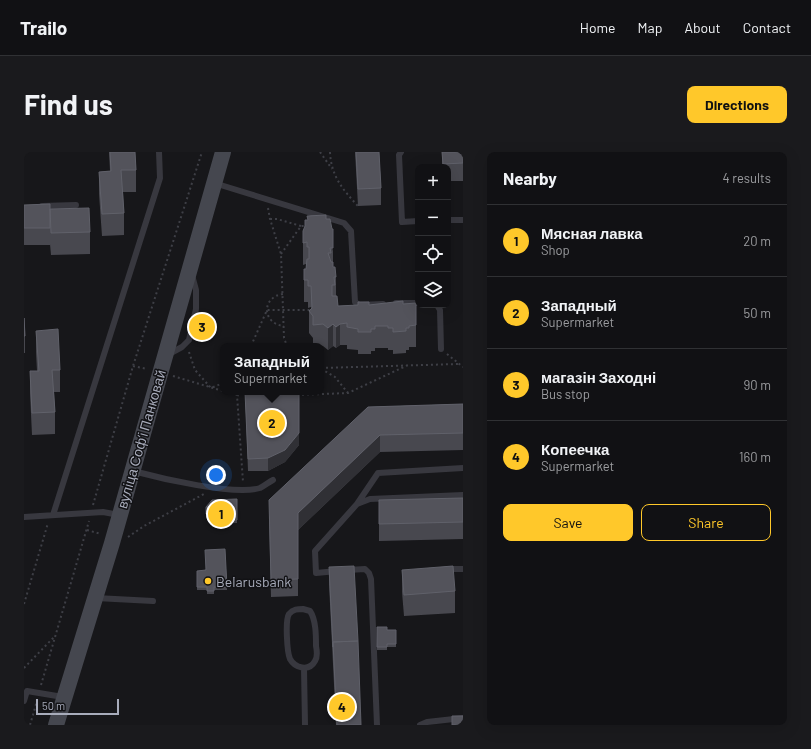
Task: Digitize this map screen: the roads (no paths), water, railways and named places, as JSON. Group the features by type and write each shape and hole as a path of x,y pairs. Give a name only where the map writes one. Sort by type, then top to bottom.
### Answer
{"main road":[{"name":"вуліца Софʼі Панковай","path":"56,725 161,373 223,152"}],"lane":[{"path":"53,515 160,178 159,152"},
{"path":"401,152 399,155 402,222 415,221"},
{"path":"214,183 344,223 351,231 354,302 359,304 415,303"},
{"path":"32,206 76,205"},
{"path":"451,220 463,220"},
{"path":"439,308 441,350"},
{"path":"378,725 370,573 365,569 316,572 315,551 357,504 378,473 463,468"},
{"path":"132,471 215,488 243,490 260,488 273,480"},
{"path":"357,504 370,499 463,495"},
{"path":"24,516 103,512 119,515"},
{"path":"439,569 463,569"},
{"path":"94,598 153,601"},
{"path":"303,609 310,611 314,616 316,647 316,660 311,666 304,668 297,666 291,660 288,650 287,621 288,615 294,610 303,609"},
{"path":"304,668 305,725"},
{"path":"24,701 27,691 65,697"},
{"path":"420,725 427,722 463,718"}],"place":[{"name":"магазін Заходні","path":"202,327"},
{"name":"Западный","path":"272,423"},
{"name":"Мясная лавка","path":"221,514"},
{"name":"Belarusbank","path":"208,581"},
{"name":"Копеечка","path":"342,707"}]}
